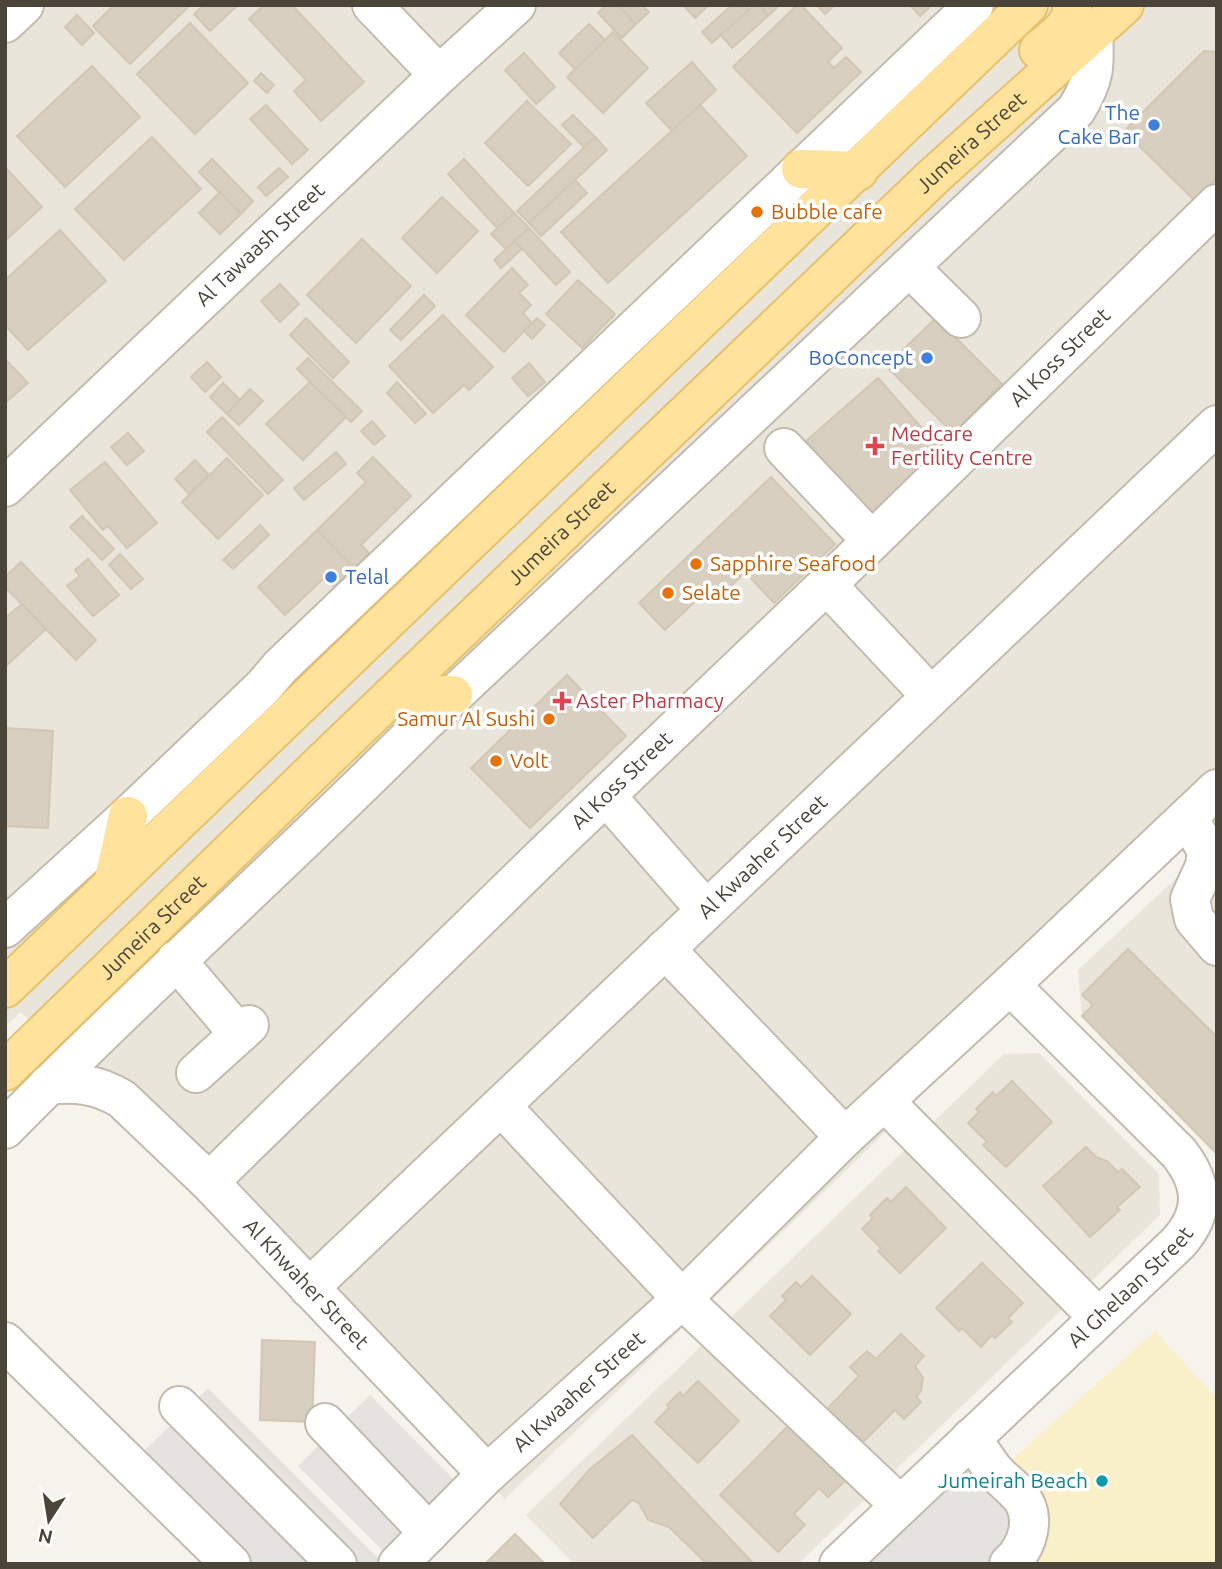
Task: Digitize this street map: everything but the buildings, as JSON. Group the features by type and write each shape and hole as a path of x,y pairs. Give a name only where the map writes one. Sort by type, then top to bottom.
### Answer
{"main road":[{"path":"5,988 1028,5"},
{"name":"Jumeira Street","path":"5,1071 934,176 1082,18 1124,5"},
{"path":"801,169 858,171"},
{"path":"391,697 453,695"},
{"path":"113,884 128,816"}],"street":[{"path":"5,23 24,5"},
{"path":"372,5 439,75"},
{"name":"Al Tawaash Street","path":"5,487 516,5"},
{"path":"5,928 128,816 263,687 280,667 972,6"},
{"path":"5,1129 112,1021 362,786 453,695 1076,110 1089,89 1094,70 1082,18"},
{"name":"Al Koss Street","path":"209,1182 1217,204"},
{"path":"909,267 961,318"},
{"name":"Al Kwaaher Street","path":"309,1288 1217,425"},
{"path":"785,448 872,541"},
{"path":"827,585 931,696"},
{"name":"Al Kwaaher Street","path":"398,1564 487,1474 682,1299 845,1137 1217,789"},
{"path":"607,797 706,910"},
{"path":"1188,817 1208,851 1206,866 1190,899 1194,919 1217,946"},
{"path":"665,949 845,1137"},
{"path":"177,960 244,1029 196,1073"},
{"name":"Al Ghelaan Street","path":"839,1564 1189,1231 1196,1215 1199,1199 1196,1182 1179,1153 1010,985"},
{"name":"Al Khwaher Street","path":"112,1021 110,1058 122,1099"},
{"name":"Al Khwaher Street","path":"48,1085 88,1084 122,1099 209,1182 487,1474"},
{"path":"884,1101 1098,1317"},
{"path":"500,1106 682,1299 900,1505"},
{"path":"5,1342 231,1564"},
{"path":"179,1406 337,1564"},
{"path":"324,1423 429,1533"},
{"path":"971,1438 994,1470 1022,1497 1027,1510 1027,1537 1021,1550 1009,1564"}],"shaded area":[{"path":"5,5 1217,5 1217,810 1045,971 857,1160 505,1499 316,1301 105,1100 21,1012 5,1027"},
{"path":"1217,840 1217,1154 1082,1016 1078,970"},
{"path":"1039,1053 1159,1174 1160,1215 798,1564 574,1564 526,1515 1004,1054"},
{"path":"208,1388 384,1564 250,1564 143,1452"},
{"path":"370,1395 481,1507 396,1564 298,1466"},
{"path":"988,1446 1032,1564 859,1564"}],"sand":[{"name":"Jumeirah Beach","path":"1155,1331 1217,1399 1217,1564 896,1564"}],"place":[{"name":"The Cake Bar","path":"1154,125"},
{"name":"Bubble cafe","path":"757,212"},
{"name":"BoConcept","path":"927,358"},
{"name":"Medcare Fertility Centre","path":"875,446"},
{"name":"Sapphire Seafood","path":"696,564"},
{"name":"Telal","path":"331,577"},
{"name":"Selate","path":"668,593"},
{"name":"Aster Pharmacy","path":"562,701"},
{"name":"Samur Al Sushi","path":"549,719"},
{"name":"Volt","path":"496,761"},
{"name":"Jumeirah Beach","path":"1102,1481"}]}
